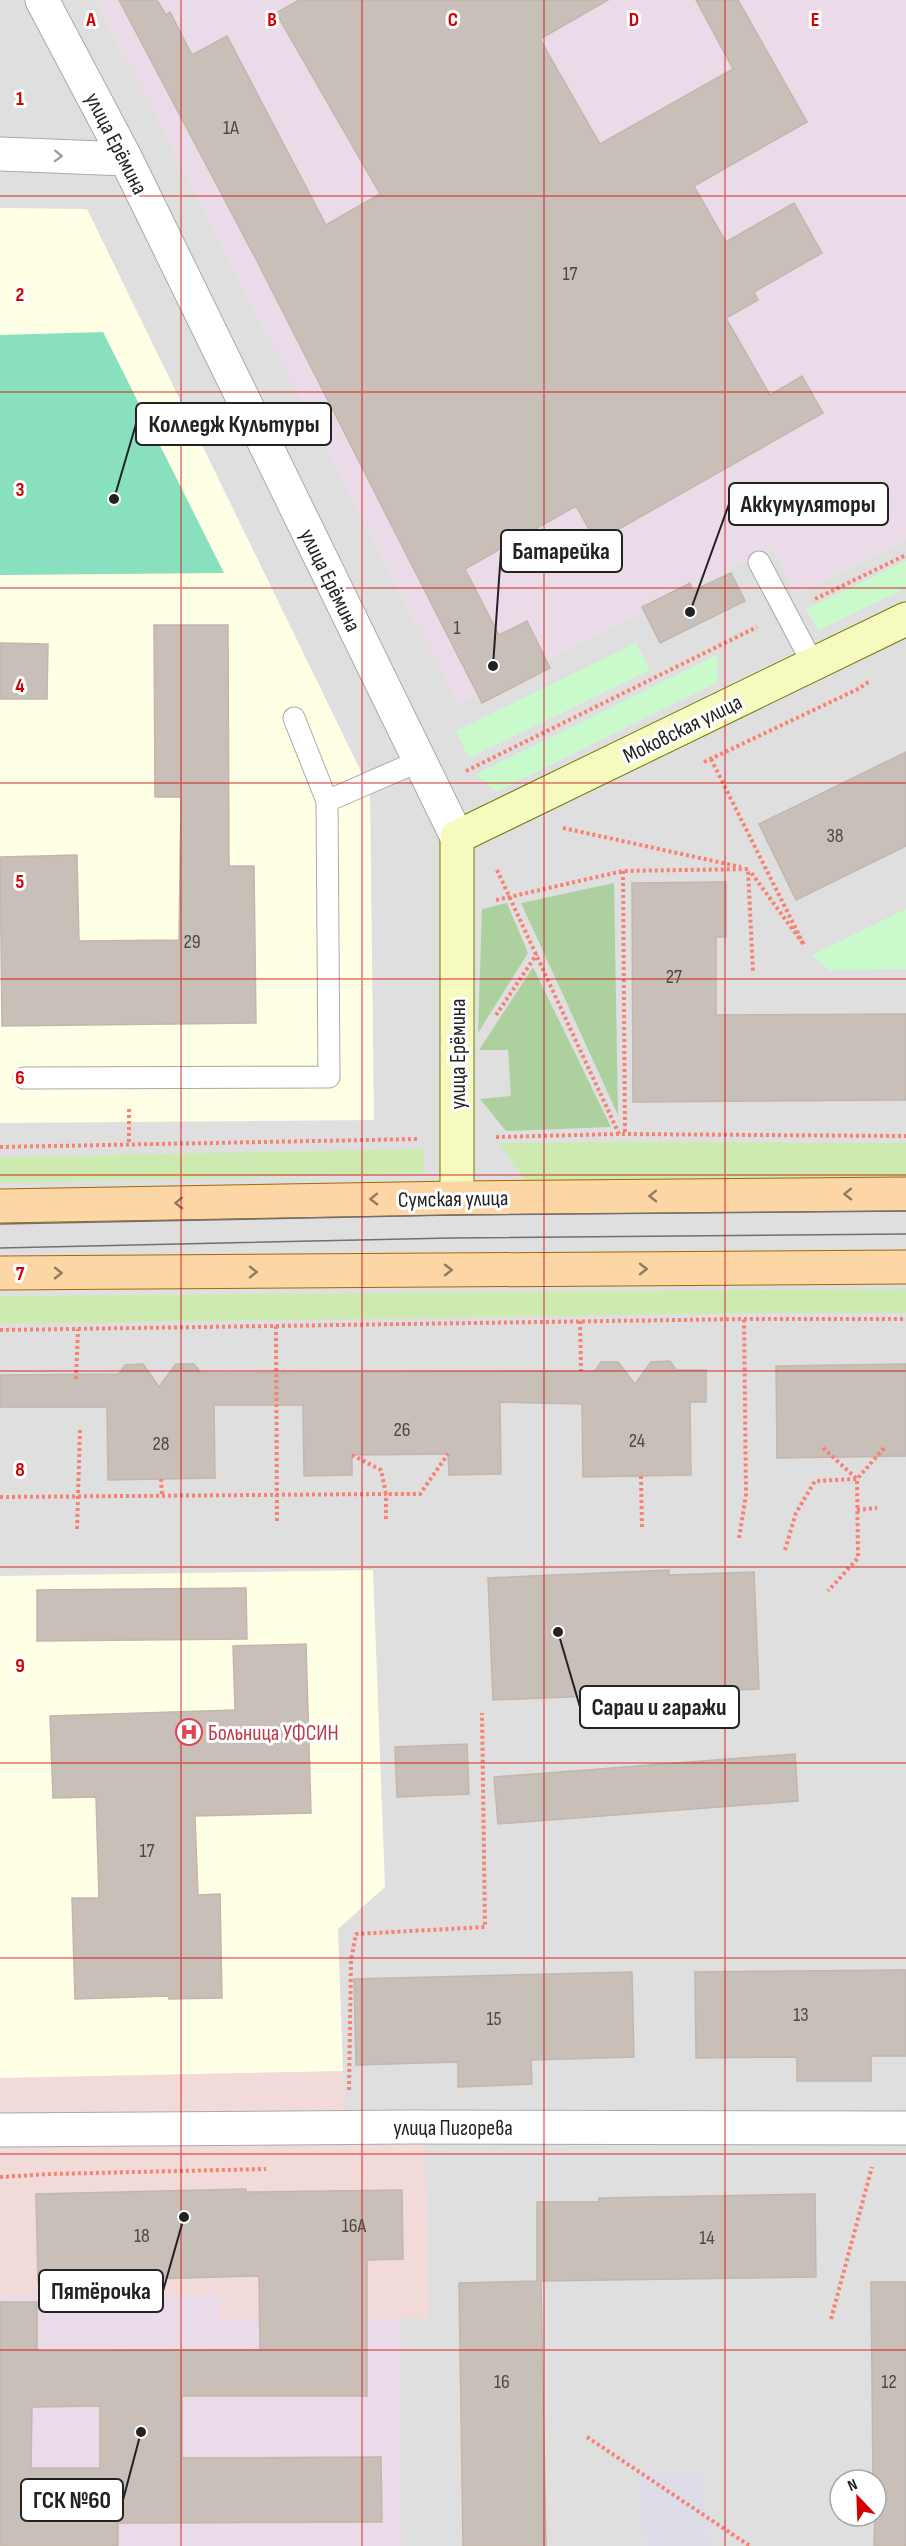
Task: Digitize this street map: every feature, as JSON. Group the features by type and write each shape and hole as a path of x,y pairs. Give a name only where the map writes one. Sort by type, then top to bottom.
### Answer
{"main road":[{"name":"Сумская улица","path":"0,1206 457,1198 906,1194"},
{"path":"0,1274 906,1267"}],"street":[{"name":"улица Ерёмина","path":"42,0 126,159 457,837 457,1198"},
{"path":"0,154 126,159"},
{"name":"Моковская улица","path":"457,837 906,620"},
{"name":"улица Пигорева","path":"0,2130 410,2127 906,2128"}],"lane":[{"path":"759,562 813,664"},
{"path":"24,1078 329,1077 327,801 294,718"},
{"path":"327,801 419,761"}],"path":[{"path":"810,601 906,555"},
{"path":"469,782 465,770 758,627"},
{"path":"701,764 858,689 878,676"},
{"path":"571,823 560,828 748,869 804,945 711,759"},
{"path":"492,861 619,1134"},
{"path":"488,902 623,871 748,869"},
{"path":"748,869 753,972"},
{"path":"623,871 625,1134"},
{"path":"493,1020 537,954"},
{"path":"496,1128 502,1137"},
{"path":"0,1147 619,1134 906,1136"},
{"path":"739,1538 746,1495 744,1318"},
{"path":"0,1330 744,1318 906,1319"},
{"path":"580,1321 581,1371"},
{"path":"276,1326 277,1524"},
{"path":"76,1378 78,1329"},
{"path":"77,1529 76,1495 80,1429"},
{"path":"828,1591 858,1558 857,1479 885,1447"},
{"path":"823,1448 857,1479"},
{"path":"0,1497 420,1494 448,1454"},
{"path":"352,1455 381,1470 386,1494 386,1518"},
{"path":"641,1476 642,1530"},
{"path":"161,1479 162,1495"},
{"path":"785,1550 796,1513 815,1481 857,1479"},
{"path":"857,1510 877,1508"},
{"path":"349,2097 351,1960 356,1934 485,1927 482,1713"},
{"path":"831,2319 875,2158"},
{"path":"587,2437 750,2546"}],"shaded area":[{"path":"0,0 96,0 458,704 772,548 796,593 906,540 906,2546 0,2546"},
{"path":"96,0 906,0 906,540 796,593 772,548 458,704"},
{"path":"0,208 87,209 370,790 374,1120 0,1123"},
{"name":"Больница УФСИН","path":"373,1570 385,1887 338,1929 343,2071 0,2078 0,1576"},
{"path":"343,2071 345,2113 424,2112 429,2318 220,2321 219,2294 0,2294 0,2078"},
{"path":"0,2294 219,2294 220,2321 400,2319 402,2546 0,2546"},
{"path":"704,2472 709,2546 645,2546 639,2473"}],"green space":[{"path":"103,332 224,573 0,575 0,335"},
{"path":"906,561 906,588 819,630 806,609"},
{"path":"636,643 650,670 469,758 456,731"},
{"path":"717,655 718,682 496,792 476,774"},
{"path":"614,883 618,1115 521,903"},
{"path":"507,903 528,953 478,1033 482,909"},
{"path":"906,909 906,969 829,970 812,955"},
{"path":"533,967 611,1127 506,1131 480,1099 511,1096 508,1050 479,1050"},
{"path":"499,1143 906,1143 906,1184 529,1186"},
{"path":"424,1149 424,1173 0,1183 0,1157"},
{"path":"906,1289 906,1313 0,1324 0,1296"}],"building":[{"path":"119,0 157,0 166,15 170,12 192,55 227,36 326,225 380,194 276,13 299,0 608,0 540,39 600,144 733,69 696,0 738,0 807,122 694,186 726,242 794,203 822,253 754,292 758,300 726,318 770,395 802,376 823,413 596,542 576,506 465,569 499,635 527,621 550,668 482,703 257,261"},
{"path":"731,573 745,601 660,643 642,607 690,583 693,591"},
{"path":"154,625 228,625 229,866 254,866 256,1023 2,1026 0,857 77,855 79,941 179,940 181,797 155,797"},
{"path":"0,643 48,644 47,699 0,699"},
{"path":"906,752 906,846 796,900 759,824"},
{"path":"726,882 726,937 716,937 716,1015 906,1014 906,1100 633,1102 632,883"},
{"path":"670,1361 676,1370 706,1370 706,1402 690,1402 691,1475 583,1477 582,1404 500,1402 501,1474 449,1475 448,1454 352,1455 352,1475 304,1476 303,1405 214,1405 215,1478 108,1480 107,1407 0,1407 0,1375 119,1374 125,1365 143,1364 159,1387 176,1364 194,1364 201,1373 595,1371 601,1362 618,1362 635,1384 651,1362"},
{"path":"906,1364 906,1456 777,1458 776,1366"},
{"path":"669,1570 669,1575 754,1572 759,1689 493,1700 488,1578"},
{"path":"246,1588 247,1639 37,1641 37,1590"},
{"path":"306,1644 311,1813 195,1816 198,1895 220,1894 222,1998 169,1999 168,1996 75,1999 72,1898 99,1898 96,1797 53,1798 50,1716 235,1710 233,1646"},
{"path":"467,1744 469,1794 397,1797 395,1747"},
{"path":"795,1754 798,1801 498,1824 494,1777"},
{"path":"906,1970 906,2056 871,2056 871,2081 797,2081 797,2057 696,2058 695,1972"},
{"path":"632,1972 634,2057 531,2060 532,2084 458,2087 458,2062 356,2065 354,1979"},
{"path":"246,2189 246,2192 402,2190 403,2259 367,2260 367,2396 182,2396 182,2458 381,2457 382,2522 118,2523 118,2546 0,2546 0,2302 37,2302 37,2351 260,2350 259,2276 38,2282 36,2194","holes":["100,2406 100,2468 31,2468 32,2407"]},
{"path":"815,2194 816,2277 541,2281 546,2546 463,2546 459,2283 537,2281 537,2202 599,2202 599,2198"},
{"path":"871,2282 906,2282 906,2546 874,2546 875,2528 888,2528 888,2468 873,2468"}],"tram line":[{"path":"0,1224 452,1215 906,1211"},
{"path":"0,1248 451,1238 906,1234"}],"place":[{"name":"Колледж Культуры","path":"114,499"},
{"name":"Аккумуляторы","path":"690,612"},
{"name":"Батарейка","path":"493,666"},
{"name":"Сараи и гаражи","path":"558,1632"},
{"name":"Больница УФСИН","path":"189,1732"},
{"name":"Пятёрочка","path":"184,2217"},
{"name":"ГСК №60","path":"141,2432"}]}
